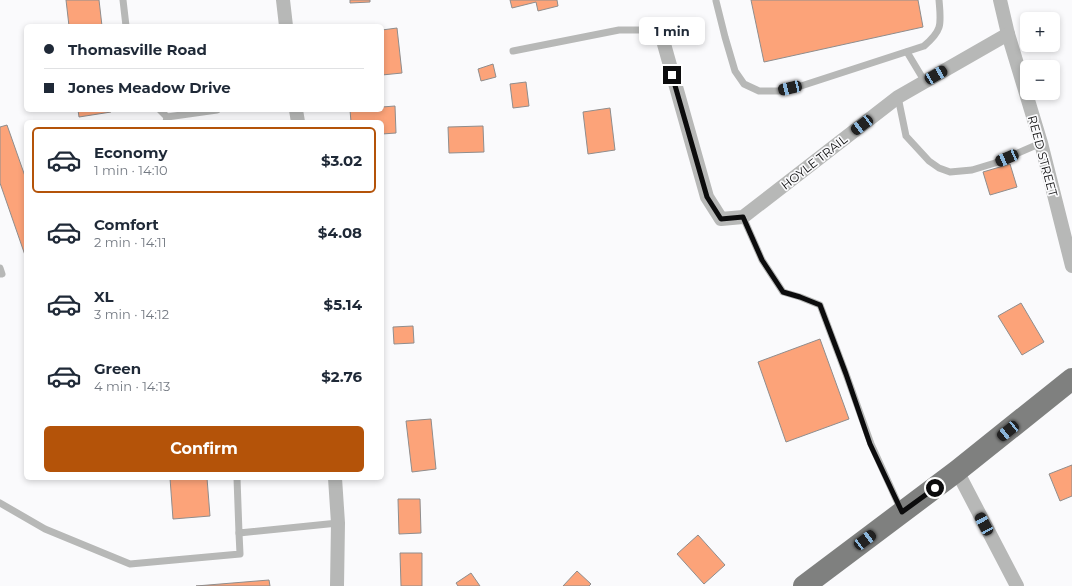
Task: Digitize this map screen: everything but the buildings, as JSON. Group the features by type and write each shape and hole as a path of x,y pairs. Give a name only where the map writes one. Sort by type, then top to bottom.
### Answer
{"main road":[{"path":"804,586 957,471 1072,379"}],"street":[{"path":"283,0 286,24"},
{"name":"REED STREET","path":"1000,0 1008,34 1041,143 1072,266"},
{"name":"HOYLE TRAIL","path":"743,217 898,97 1008,34"},
{"path":"664,44 707,197 721,219 743,217"},
{"path":"957,471 1017,586"},
{"path":"335,480 338,523 337,586"}],"lane":[{"path":"123,0 126,24"},
{"path":"716,0 724,37 735,71 744,84 758,90 779,91 802,86 924,46 934,38 940,26 939,0"},
{"path":"513,51 619,30 653,30 664,44"},
{"path":"907,52 924,82"},
{"path":"898,97 906,136 929,162 950,172 972,170 995,163 1041,143"},
{"path":"166,119 206,112"},
{"path":"743,217 762,260 783,292 820,305 870,444 902,512"},
{"path":"0,268 2,274 0,274"},
{"path":"0,503 44,529 130,564 240,554 237,480"},
{"path":"239,533 338,523"}],"route":[{"path":"672,75 707,197 721,219 743,217 762,260 783,292 820,305 870,444 902,512 935,488"}]}
